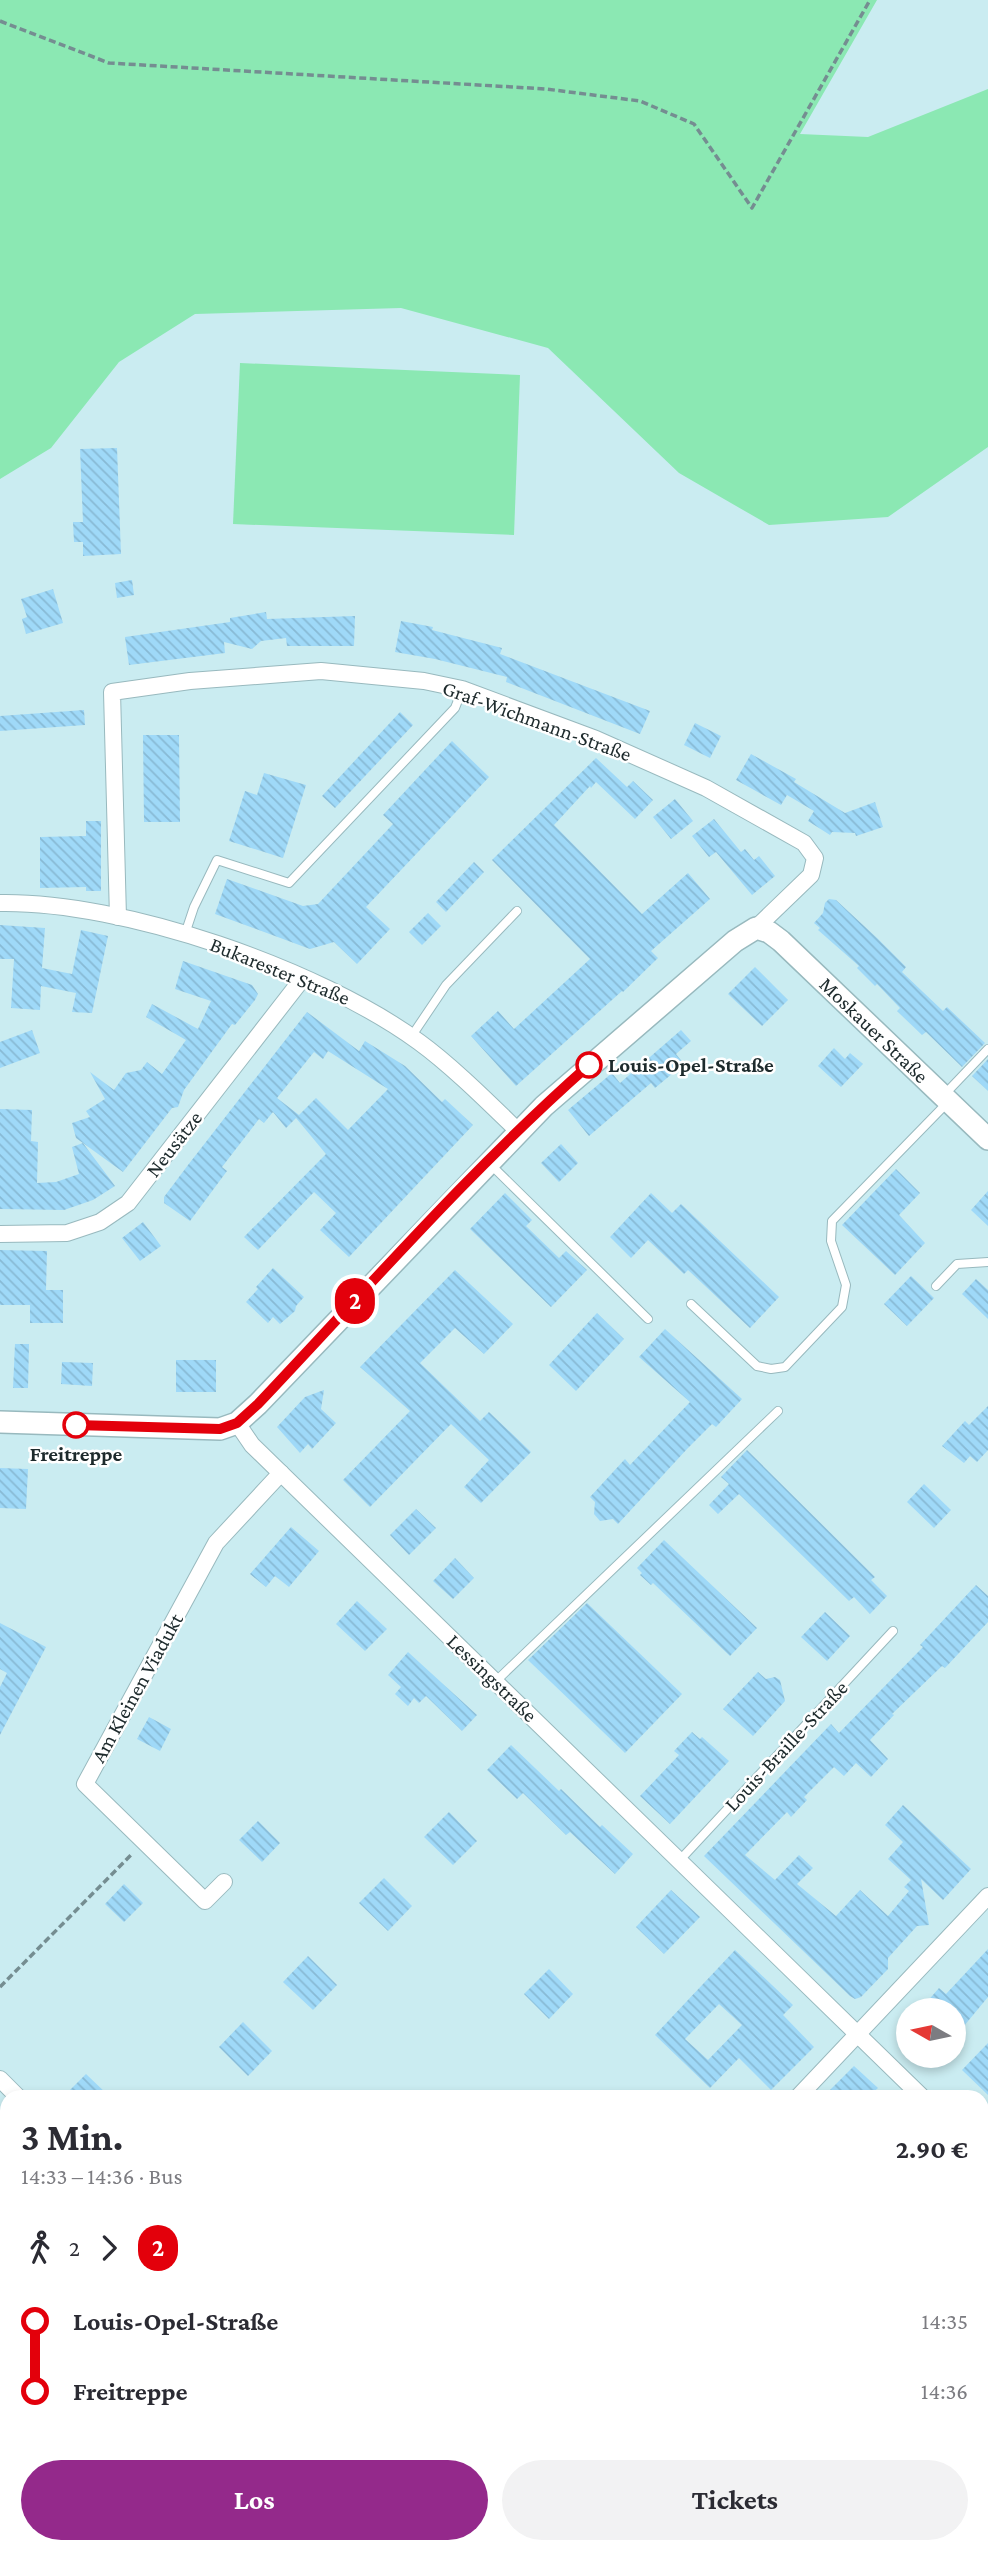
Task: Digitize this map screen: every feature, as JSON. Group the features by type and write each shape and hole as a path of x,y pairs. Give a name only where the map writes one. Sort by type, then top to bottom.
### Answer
{"main road":[{"name":"Moskauer Straße","path":"756,928 769,932 781,941 988,1139"},
{"path":"0,1422 220,1429 237,1423 518,1131 715,958 756,928"}],"street":[{"name":"Graf-Wichmann-Straße","path":"118,917 112,692 190,681 321,671 424,681 463,690 596,739 706,788 804,843 815,858 811,875 756,928"},
{"name":"Bukarester Straße","path":"0,903 74,909 185,934 224,946 346,996 411,1037 518,1131"},
{"name":"Neusätze","path":"0,1234 67,1233 100,1222 128,1203 303,978"},
{"name":"Lessingstraße","path":"237,1423 252,1445 915,2090"},
{"name":"Am Kleinen Viadukt","path":"224,1882 205,1901 85,1784 216,1544 281,1473"},
{"path":"805,2090 988,1896"}],"lane":[{"path":"185,934 194,907 218,860 289,883 454,708 463,690"},
{"path":"411,1037 446,985 517,911"},
{"path":"691,1304 757,1366 785,1367 842,1307 846,1285 831,1241 832,1221 946,1099 988,1049"},
{"path":"488,1162 648,1319"},
{"path":"936,1286 957,1264 987,1260"},
{"path":"495,1682 778,1411"},
{"name":"Louis-Braille-Straße","path":"679,1861 893,1631"}],"path":[{"path":"0,21 109,63 546,89 640,101 694,124 752,208 870,0"},
{"path":"0,1987 144,1842"}],"green space":[{"path":"0,0 877,0 800,134 868,137 988,89 988,447 888,517 769,525 679,473 548,348 401,308 195,314 119,362 51,448 0,479"},
{"path":"240,363 520,375 514,535 233,524"}],"building":[{"path":"117,448 121,554 83,556 83,542 74,542 73,522 83,522 80,449"},
{"path":"132,580 134,595 117,598 115,583"},
{"path":"53,589 63,623 26,634 22,619 27,617 21,599"},
{"path":"266,612 267,619 355,616 354,646 287,646 286,638 261,641 252,649 224,642 225,653 129,665 125,637 230,622 230,618"},
{"path":"401,621 433,627 432,630 502,648 500,654 650,711 640,734 506,682 507,677 395,652"},
{"path":"84,710 85,725 0,731 0,716"},
{"path":"400,712 413,725 335,808 322,796"},
{"path":"695,723 721,736 710,758 684,745"},
{"path":"143,735 179,735 180,822 144,822"},
{"path":"452,741 489,777 366,907 390,929 357,964 334,942 310,949 215,914 227,879 303,906 318,904 393,824 383,815"},
{"path":"751,754 796,779 794,782 845,813 875,802 883,827 856,836 855,833 832,832 830,835 808,821 814,811 787,795 781,805 736,780"},
{"path":"596,758 627,787 633,781 653,800 635,819 596,782 554,825 642,914 688,873 710,899 651,951 658,958 623,992 516,1086 471,1036 498,1011 514,1029 590,959 492,860"},
{"path":"264,773 306,785 283,858 229,841 245,791 257,795"},
{"path":"675,799 693,821 671,839 653,817"},
{"path":"714,819 741,852 745,849 754,860 759,856 775,876 752,895 716,852 709,857 692,836"},
{"path":"86,821 101,821 101,891 86,891 86,887 40,888 40,837 86,836"},
{"path":"474,862 484,872 446,912 436,902"},
{"path":"829,899 836,900 877,938 906,967 902,972 943,1011 947,1007 985,1043 962,1067 926,1032 922,1035 897,1011 900,1008 877,984 875,986 857,968 859,966 818,930 820,928 814,923 823,913 825,903"},
{"path":"428,913 441,926 422,945 409,932"},
{"path":"0,925 45,928 42,968 72,974 81,930 108,936 92,1013 72,1012 76,993 41,986 40,1010 11,1008 14,959 0,959"},
{"path":"183,961 252,985 258,994 235,1025 232,1024 184,1090 178,1107 172,1108 123,1172 76,1138 72,1123 90,1117 86,1111 105,1099 90,1072 114,1090 126,1073 141,1070 147,1062 162,1074 186,1040 146,1017 152,1004 198,1029 211,1001 175,989"},
{"path":"755,967 788,1000 762,1026 728,994"},
{"path":"307,1012 359,1051 365,1041 405,1066 442,1102 445,1099 473,1125 349,1257 320,1230 336,1213 314,1192 258,1250 244,1237 326,1154 296,1118 286,1128 273,1112 264,1123 259,1119 222,1167 227,1171 190,1221 164,1203 164,1197","holes":["328,1051 388,1089 348,1130 316,1098 299,1115 277,1098 314,1052 323,1059"]},
{"path":"32,1030 40,1053 0,1068 0,1042"},
{"path":"681,1030 691,1041 676,1054 684,1064 655,1088 651,1083 589,1136 568,1110 612,1073 620,1083"},
{"path":"834,1048 845,1059 850,1053 863,1064 841,1087 818,1066"},
{"path":"988,1059 988,1091 972,1076"},
{"path":"0,1109 32,1110 31,1141 38,1142 37,1183 56,1182 79,1174 72,1147 83,1143 115,1186 93,1200 64,1210 0,1209"},
{"path":"561,1144 578,1163 559,1182 541,1163"},
{"path":"896,1169 920,1193 899,1215 925,1243 895,1275 842,1225"},
{"path":"988,1191 988,1226 971,1210"},
{"path":"505,1193 532,1220 526,1226 559,1258 566,1251 587,1270 551,1307 470,1229"},
{"path":"651,1193 672,1213 681,1204 779,1297 750,1328 688,1270 684,1274 648,1240 631,1258 610,1237"},
{"path":"143,1222 161,1246 140,1261 122,1238"},
{"path":"0,1250 47,1251 46,1290 63,1290 63,1323 30,1323 30,1305 0,1305"},
{"path":"273,1268 304,1297 295,1311 280,1324 273,1317 268,1323 246,1302"},
{"path":"455,1270 513,1324 484,1354 455,1328 420,1363 480,1421 489,1412 531,1452 481,1503 464,1487 489,1460 451,1424 370,1507 343,1480 410,1411 360,1367"},
{"path":"911,1276 934,1298 907,1326 884,1304"},
{"path":"976,1279 988,1290 988,1319 962,1294"},
{"path":"597,1313 624,1339 576,1391 549,1365"},
{"path":"665,1329 742,1399 716,1427 712,1424 687,1449 618,1524 613,1519 600,1521 594,1514 595,1502 590,1497 625,1459 630,1465 690,1402 639,1357"},
{"path":"15,1344 29,1344 28,1388 13,1388"},
{"path":"176,1360 216,1360 216,1392 176,1392"},
{"path":"62,1362 93,1363 92,1386 61,1384"},
{"path":"324,1390 321,1409 336,1423 312,1449 308,1444 300,1453 277,1427 305,1397"},
{"path":"988,1406 988,1450 977,1462 970,1456 964,1463 942,1446 965,1421 969,1425"},
{"path":"747,1450 875,1577 871,1580 887,1596 870,1614 854,1597 849,1601 739,1494 718,1514 709,1505 729,1484 721,1477"},
{"path":"0,1468 28,1469 26,1509 0,1508"},
{"path":"924,1484 951,1510 934,1528 907,1502"},
{"path":"416,1509 436,1528 409,1555 390,1535"},
{"path":"291,1527 319,1551 289,1587 275,1576 266,1587 250,1574"},
{"path":"664,1540 757,1628 730,1656 653,1583 651,1585 640,1575 642,1573 637,1568"},
{"path":"455,1558 474,1578 453,1599 433,1581"},
{"path":"976,1585 988,1596 988,1622 945,1668 942,1666 892,1714 894,1715 870,1740 888,1759 871,1777 856,1763 844,1776 834,1767 804,1797 807,1800 791,1817 787,1812 745,1855 775,1880 799,1855 813,1868 797,1884 836,1916 860,1890 888,1916 909,1891 904,1887 911,1880 888,1859 903,1842 885,1825 903,1805 971,1869 943,1900 921,1879 929,1925 917,1926 888,1958 888,1969 861,1997 855,1999 704,1856 831,1724 839,1733 923,1647 920,1645"},
{"path":"357,1601 387,1629 365,1651 336,1624"},
{"path":"587,1603 682,1694 625,1753 528,1660"},
{"path":"825,1612 850,1636 827,1661 801,1637"},
{"path":"0,1623 46,1647 0,1735 0,1687 7,1673 0,1669"},
{"path":"408,1652 477,1715 462,1731 426,1696 419,1703 414,1698 408,1706 395,1694 401,1687 388,1675"},
{"path":"758,1672 766,1679 775,1677 780,1680 785,1701 753,1736 723,1709"},
{"path":"149,1717 171,1729 160,1751 137,1739"},
{"path":"692,1732 700,1739 702,1737 729,1761 670,1824 640,1796 679,1755 674,1751"},
{"path":"511,1745 559,1791 561,1789 633,1854 615,1874 570,1832 566,1835 523,1793 517,1799 487,1770"},
{"path":"449,1812 477,1841 453,1865 424,1837"},
{"path":"258,1821 280,1843 262,1862 239,1840"},
{"path":"384,1878 412,1906 388,1931 359,1903"},
{"path":"124,1884 143,1903 124,1922 105,1904"},
{"path":"671,1890 700,1917 664,1954 636,1927"},
{"path":"988,1949 988,1997 966,2024 966,1998 930,1998 939,1988 946,1994"},
{"path":"735,1950 793,2005 783,2015 814,2047 771,2090 739,2058 710,2088 655,2035","holes":["719,2004 742,2025 708,2060 685,2039"]},
{"path":"308,1956 337,1985 313,2010 283,1982"},
{"path":"549,1969 573,1994 549,2019 524,1994"},
{"path":"243,2022 272,2051 248,2076 219,2047"},
{"path":"988,2043 988,2090 983,2090 962,2070"},
{"path":"854,2066 878,2088 876,2090 830,2090"},
{"path":"86,2074 103,2090 70,2090"}],"bus line":[{"name":"2","path":"76,1425 220,1429 237,1423 488,1162 589,1065"}],"place":[{"name":"Louis-Opel-Straße","path":"589,1065"},
{"name":"Freitreppe","path":"76,1425"}]}
